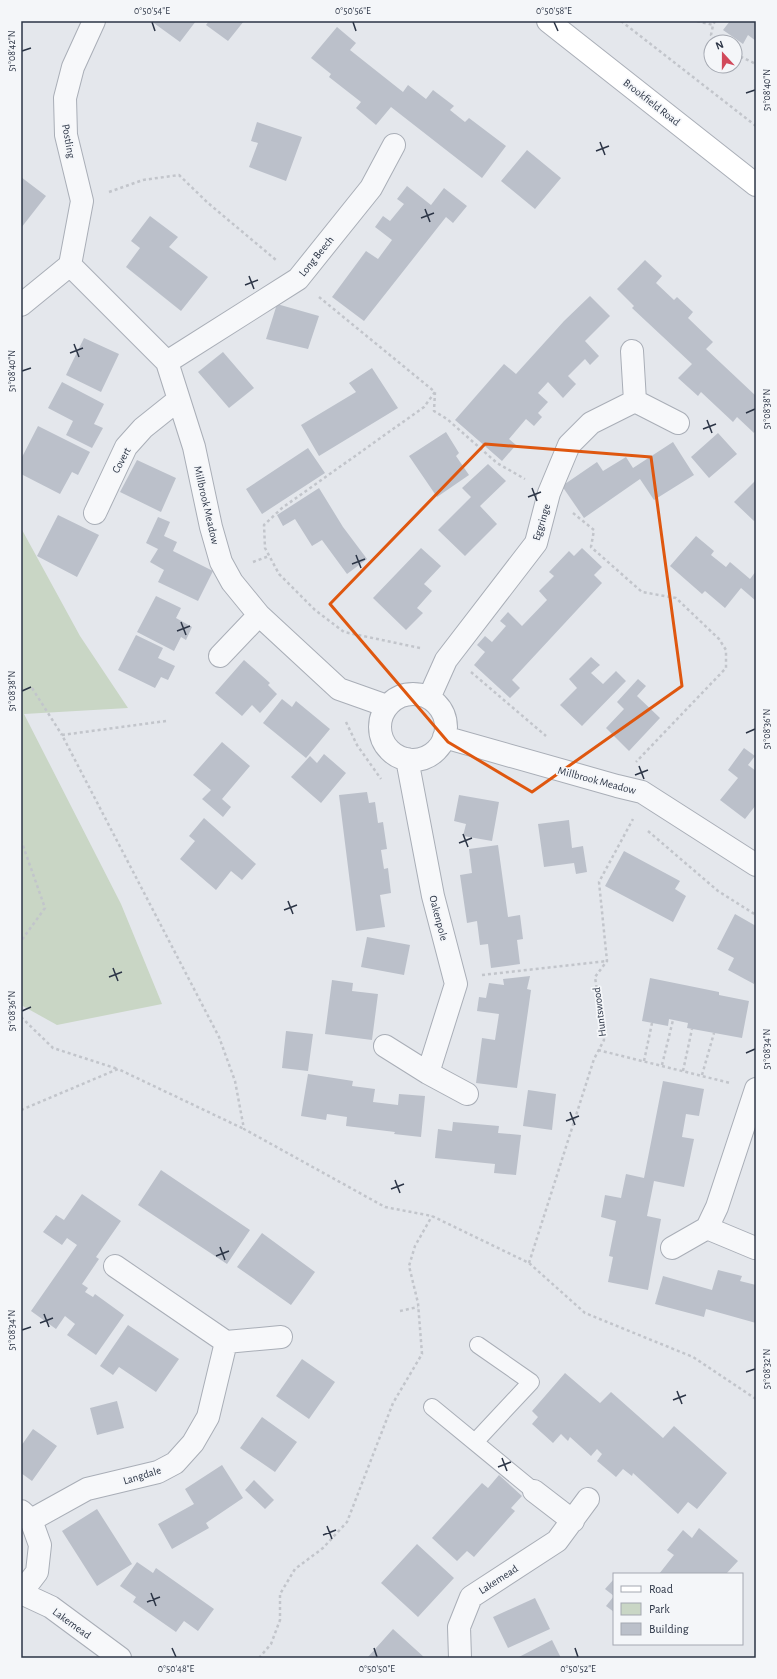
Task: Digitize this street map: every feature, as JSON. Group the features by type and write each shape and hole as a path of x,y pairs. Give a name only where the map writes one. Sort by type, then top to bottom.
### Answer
{"main road":[{"name":"Brookfield Road","path":"548,21 756,185"}],"street":[{"name":"Postling","path":"70,265 82,201 66,135 65,98 74,67 94,21"},
{"name":"Long Beech","path":"167,362 298,279 371,188 394,145"},
{"path":"21,305 70,265"},
{"name":"Millbrook Meadow","path":"70,265 167,362 194,447 211,527 221,562 232,582 259,615 339,690 387,706"},
{"path":"632,351 636,401 678,423"},
{"name":"Covert","path":"95,513 126,447 143,428 178,400"},
{"name":"Eggringe","path":"429,698 446,660 536,542 549,493 569,445 591,423 636,401"},
{"path":"220,656 259,615"},
{"path":"404,695 421,695 429,698 438,705 444,715 446,726 444,737 440,746 425,757 416,759 407,759 396,755 382,738 381,722 387,706 404,695"},
{"name":"Millbrook Meadow","path":"444,737 642,792 755,861"},
{"name":"Oakenpole","path":"407,759 433,896 456,984 428,1073"},
{"path":"385,1046 428,1073 467,1094"},
{"path":"672,1248 706,1228 717,1207 756,1090"},
{"path":"706,1228 755,1248"},
{"path":"115,1266 226,1342 281,1337"},
{"name":"Langdale","path":"21,1593 36,1572 40,1545 26,1515 87,1490 158,1472 175,1463 193,1443 208,1417 226,1342"},
{"path":"534,1491 573,1520"},
{"name":"Lakemead","path":"460,1658 459,1627 471,1597 558,1541 588,1499"},
{"name":"Lakemead","path":"21,1593 51,1607 120,1658"}],"lane":[{"path":"475,1442 532,1382 478,1344"},
{"path":"432,1407 534,1491"}],"path":[{"path":"621,21 756,126"},
{"path":"697,21 713,25"},
{"path":"711,34 713,25 716,21"},
{"path":"743,58 756,64"},
{"path":"82,201 143,180 179,175 208,203 435,392"},
{"path":"435,392 434,411 447,419 497,462 549,493 594,530 591,547 642,592 676,598 719,638 726,650 726,668 640,757 617,786"},
{"path":"435,392 424,407 282,508 264,525 265,548 279,574 315,610 344,632 433,651 446,660 467,668 547,735 536,763"},
{"path":"32,688 62,734 219,1037 235,1082 244,1129"},
{"path":"346,720 357,745 380,778 391,784 411,782"},
{"path":"62,734 166,721"},
{"path":"455,978 607,960 598,882 635,817 628,814"},
{"path":"644,827 718,891 756,915"},
{"path":"21,840 45,908 21,941"},
{"name":"Huntswood","path":"529,1263 594,1059 604,1040 595,977 607,960"},
{"path":"21,1017 53,1048 118,1069 244,1129 386,1207 432,1216 529,1263 585,1313 693,1357 756,1399"},
{"path":"662,1065 673,1020"},
{"path":"644,1061 652,1023"},
{"path":"683,1070 692,1029"},
{"path":"702,1075 714,1033"},
{"path":"598,1050 683,1070 756,1090"},
{"path":"21,1110 118,1069"},
{"path":"259,1658 271,1644 280,1620 280,1594 295,1569 323,1548 347,1522 393,1403 422,1354 418,1307 409,1266 415,1246 432,1216"},
{"path":"400,1311 418,1307"}],"highlighted area":[{"path":"485,444 651,457 682,686 532,792 448,742 330,604"}],"green space":[{"path":"21,528 80,636 128,708 24,714 121,904 162,1004 57,1025 21,1005"}],"building":[{"path":"151,21 196,21 180,42"},
{"path":"209,21 244,21 228,41 206,25"},
{"path":"730,21 756,21 756,41 748,35 743,44 743,34 729,34 723,30"},
{"path":"337,27 356,43 350,50 403,92 408,85 426,99 433,90 454,106 450,110 465,122 469,118 506,146 482,178 391,107 376,125 356,108 361,102 329,77 331,74 311,58"},
{"path":"257,122 302,137 286,181 249,167 258,143 251,141"},
{"path":"527,150 561,178 535,209 501,181"},
{"path":"21,177 46,196 21,228"},
{"path":"407,186 431,205 444,188 467,206 453,223 446,217 364,321 332,297 366,251 378,259 392,240 375,227 383,216 390,221 404,204 397,199"},
{"path":"150,216 178,237 169,247 208,277 181,311 126,267 140,248 131,241"},
{"path":"645,260 662,276 656,283 674,300 677,297 693,312 688,318 713,342 706,349 756,396 756,430 754,433 737,417 733,422 701,392 698,396 678,378 692,364 632,308 634,306 617,289"},
{"path":"590,296 610,316 585,341 599,356 590,365 585,359 568,376 576,384 563,398 548,382 538,393 548,402 538,413 542,417 534,426 526,419 509,439 516,445 502,461 455,420 504,364 516,374 564,321"},
{"path":"277,304 319,316 308,349 266,339"},
{"path":"84,338 119,354 101,392 66,375"},
{"path":"223,352 254,388 229,408 198,372"},
{"path":"372,368 398,408 319,456 301,425 356,392 349,383"},
{"path":"62,382 104,404 94,424 103,428 92,448 66,435 73,421 48,408"},
{"path":"38,426 90,452 78,475 72,472 60,494 21,474 21,459"},
{"path":"446,432 459,453 456,456 469,475 437,497 409,456"},
{"path":"718,433 737,454 709,478 691,457"},
{"path":"673,442 694,475 654,500 640,479 584,518 562,486 597,462 603,471 626,457 633,468"},
{"path":"308,448 325,473 262,514 246,489"},
{"path":"137,460 176,478 161,512 120,492"},
{"path":"488,464 506,481 480,506 497,524 465,556 438,530 471,497 462,488"},
{"path":"756,480 756,519 754,521 734,502"},
{"path":"319,488 343,527 367,559 347,574 322,540 312,546 295,519 283,526 277,515"},
{"path":"58,515 99,535 77,577 37,556"},
{"path":"158,517 170,522 164,536 177,542 173,551 213,571 198,601 158,582 164,570 150,562 158,549 146,543"},
{"path":"696,536 714,551 711,555 726,567 730,562 750,579 756,571 756,601 741,588 725,608 705,591 702,594 670,566"},
{"path":"421,548 441,566 424,584 432,591 417,608 423,613 406,630 373,598"},
{"path":"582,548 602,567 594,575 602,583 512,680 520,688 510,698 474,665 485,652 477,645 485,636 492,642 506,626 500,621 508,612 522,626 547,600 539,591 554,576 549,572 569,551 574,556"},
{"path":"156,596 181,608 176,618 192,627 186,640 181,637 174,651 137,632"},
{"path":"136,635 163,648 158,658 175,666 168,680 161,677 155,688 118,670"},
{"path":"591,657 600,665 591,673 603,684 616,671 626,681 582,726 560,705 577,688 569,679"},
{"path":"244,660 270,683 268,685 277,694 260,713 252,705 242,716 215,693"},
{"path":"638,679 646,686 637,696 660,718 629,751 606,728 624,709 617,702"},
{"path":"282,699 292,707 296,701 330,729 306,758 263,723"},
{"path":"222,742 250,766 222,799 231,807 223,817 202,799 211,790 193,775"},
{"path":"744,748 755,756 748,765 756,771 756,805 745,819 720,800 738,778 728,770"},
{"path":"324,754 346,773 321,803 291,777 310,756 317,763"},
{"path":"367,792 369,803 375,802 378,823 383,822 387,849 381,850 384,869 388,868 391,893 380,895 385,927 356,931 339,795"},
{"path":"459,795 499,802 492,841 463,836 466,824 454,821"},
{"path":"204,818 256,864 242,880 231,871 216,890 180,859 195,841 189,836"},
{"path":"569,820 572,848 583,846 587,872 576,874 574,863 544,867 538,824"},
{"path":"498,845 508,917 520,915 523,939 517,940 520,964 491,968 488,944 480,945 477,921 467,923 460,875 472,873 469,849"},
{"path":"624,851 680,881 675,889 686,896 673,922 605,886"},
{"path":"735,914 756,926 756,980 754,984 728,970 734,958 717,949"},
{"path":"367,937 410,945 404,975 361,967"},
{"path":"530,976 527,989 531,990 517,1088 476,1083 482,1038 495,1040 499,1014 477,1011 479,997 486,998 489,983 504,985 503,979"},
{"path":"650,978 719,992 719,995 749,1001 742,1038 687,1028 688,1023 669,1019 668,1026 642,1021"},
{"path":"332,980 353,983 352,991 378,994 372,1040 325,1034"},
{"path":"286,1031 313,1034 308,1071 282,1068"},
{"path":"308,1074 353,1081 352,1086 375,1089 373,1102 398,1105 399,1094 425,1096 421,1137 346,1126 347,1117 327,1114 326,1120 301,1116"},
{"path":"663,1081 704,1089 699,1116 686,1114 682,1137 694,1139 684,1187 654,1181 647,1216 661,1219 648,1290 608,1282 613,1257 609,1256 616,1221 601,1217 605,1195 621,1198 626,1174 644,1178"},
{"path":"528,1090 556,1094 552,1130 523,1126"},
{"path":"453,1122 499,1126 498,1133 521,1135 516,1175 494,1173 495,1164 435,1158 438,1129 452,1131"},
{"path":"161,1170 250,1230 227,1264 138,1205"},
{"path":"82,1194 121,1221 96,1257 99,1259 82,1284 88,1288 85,1292 93,1297 95,1294 124,1315 96,1355 67,1335 75,1324 65,1316 56,1329 31,1311 77,1245 67,1238 62,1245 43,1232 56,1215 64,1220"},
{"path":"262,1233 315,1272 291,1305 237,1267"},
{"path":"718,1270 742,1276 740,1281 756,1285 756,1323 706,1309 704,1317 655,1304 663,1276 712,1290"},
{"path":"128,1325 179,1359 156,1392 119,1367 113,1375 100,1366"},
{"path":"302,1359 335,1382 309,1419 276,1396"},
{"path":"565,1373 600,1403 611,1392 663,1438 674,1426 727,1473 697,1509 688,1502 678,1514 633,1473 632,1476 623,1469 616,1477 597,1461 602,1454 597,1449 591,1456 570,1437 568,1441 561,1434 553,1443 532,1424 538,1417 532,1411"},
{"path":"117,1401 124,1428 97,1435 90,1408"},
{"path":"262,1417 297,1442 275,1472 240,1448"},
{"path":"33,1429 57,1446 32,1481 21,1473 21,1446"},
{"path":"222,1465 243,1498 206,1523 209,1528 172,1549 158,1524 194,1504 185,1489"},
{"path":"499,1475 522,1496 511,1508 515,1511 474,1557 467,1551 457,1561 432,1538 482,1483 488,1488"},
{"path":"254,1480 274,1500 265,1509 245,1490"},
{"path":"97,1509 132,1564 97,1586 62,1531"},
{"path":"699,1528 738,1561 727,1573 660,1573 674,1555 667,1550 683,1530 692,1538"},
{"path":"417,1544 454,1578 418,1617 381,1583"},
{"path":"137,1562 153,1573 156,1568 214,1609 198,1631 184,1621 176,1632 133,1602 136,1597 120,1586"},
{"path":"613,1580 613,1595 605,1589"},
{"path":"613,1597 613,1611 606,1606"},
{"path":"535,1598 550,1629 508,1648 493,1617"},
{"path":"393,1629 425,1658 367,1658"},
{"path":"552,1640 561,1658 517,1658"}]}
